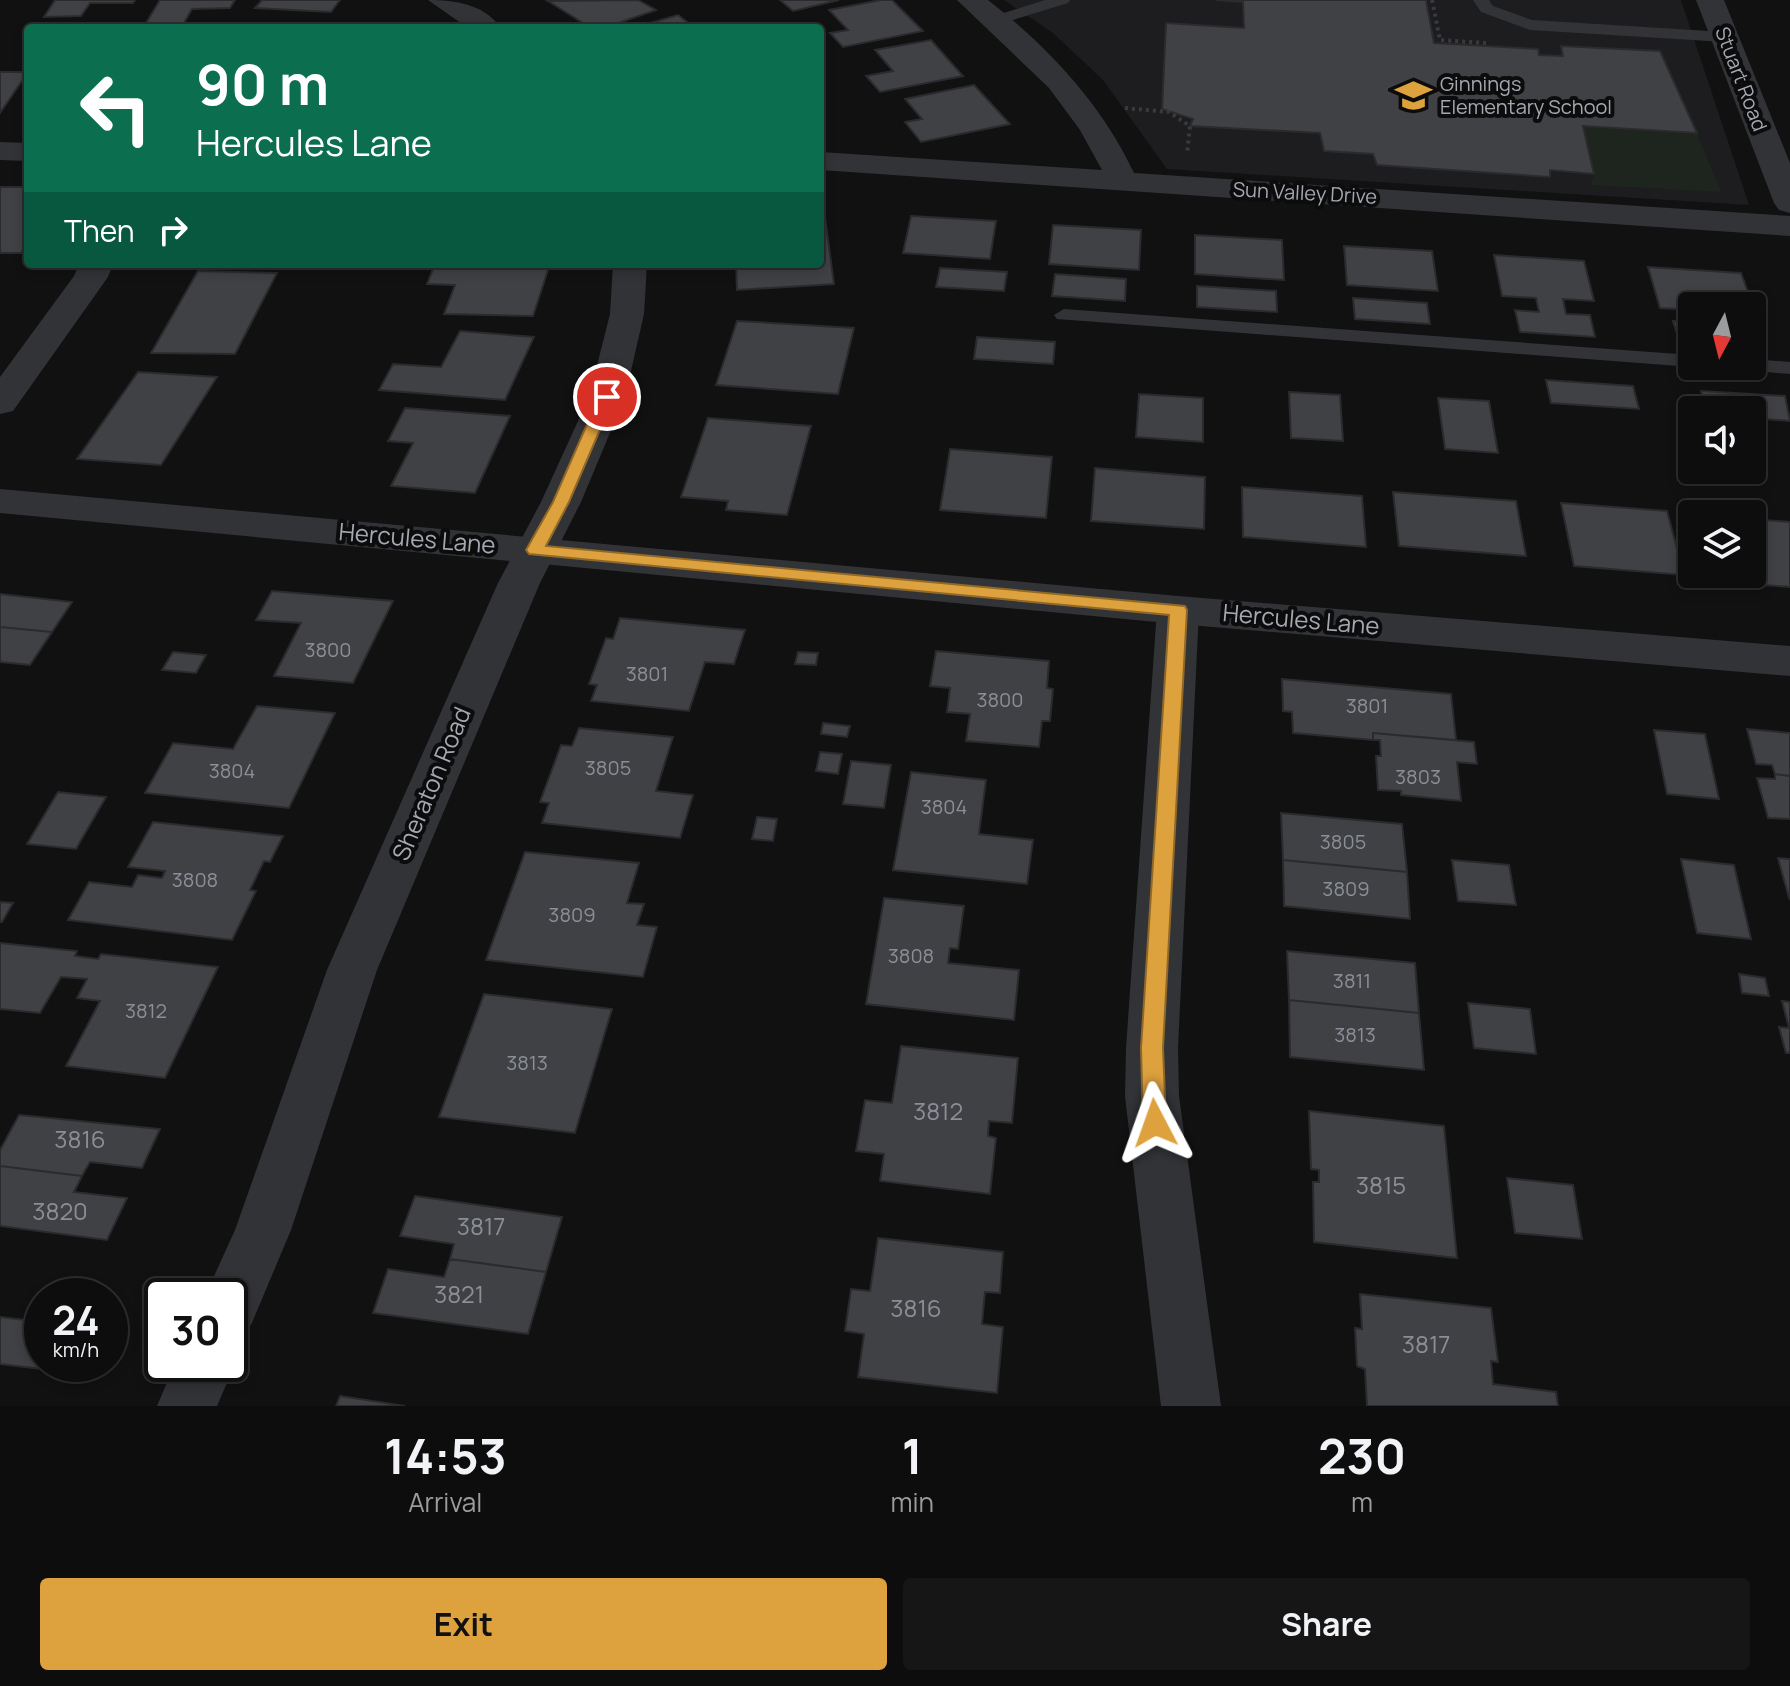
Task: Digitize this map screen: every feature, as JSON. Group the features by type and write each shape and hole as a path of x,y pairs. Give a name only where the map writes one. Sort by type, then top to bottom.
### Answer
{"street":[{"path":"442,0 481,24"},
{"path":"971,0 997,20 1052,75 1111,153 1123,182"},
{"name":"Stuart Road","path":"1710,0 1790,203"},
{"path":"0,151 24,152"},
{"name":"Sun Valley Drive","path":"824,161 1790,226"},
{"path":"0,403 94,268"},
{"name":"Sheraton Road","path":"242,1278 263,1230 352,970 535,550 561,502 607,397 627,314 630,268"},
{"name":"Hercules Lane","path":"0,501 1178,610 1790,661"},
{"path":"1178,610 1152,1048 1152,1096 1191,1406"},
{"path":"187,1406 197,1382"}],"lane":[{"path":"997,20 1062,0"},
{"path":"1481,0 1487,9 1530,25 1725,37"},
{"path":"1064,315 1678,360"},
{"path":"1766,366 1790,368"}],"path":[{"path":"1124,108 1169,112 1190,126 1187,156"}],"shaded area":[{"name":"Ginnings Elementary School","path":"1004,0 1681,0 1749,205 1167,169 1103,80 1053,33"},
{"path":"1583,126 1697,133 1721,192 1591,185 1594,174"}],"building":[{"path":"55,0 135,0 133,3 90,3 81,16 44,17"},
{"path":"160,0 235,0 230,8 192,9 184,23 146,23"},
{"path":"262,0 340,0 331,12 255,8"},
{"path":"638,0 656,10 616,24 585,24 548,1"},
{"path":"780,0 839,0 793,11"},
{"path":"892,0 923,31 843,47 830,33 848,30 829,10"},
{"name":"Ginnings Elementary School","path":"1216,0 1426,0 1434,43 1538,49 1539,55 1563,56 1561,46 1660,51 1697,133 1583,126 1594,174 1550,170 1550,177 1377,165 1373,154 1324,151 1320,133 1190,126 1193,119 1162,109 1166,23 1244,28 1243,2"},
{"path":"678,15 690,24 647,24"},
{"path":"931,40 963,76 880,92 866,76 893,71 875,50"},
{"path":"0,72 24,72 24,78 0,113"},
{"path":"974,85 1010,124 921,142 905,122 922,119 905,99"},
{"path":"0,187 24,187 24,248 21,253 0,253"},
{"path":"824,210 834,284 737,290 736,268 824,268"},
{"path":"911,216 996,221 990,259 903,253"},
{"path":"1053,225 1141,230 1139,270 1049,264"},
{"path":"1195,235 1282,240 1284,280 1195,274"},
{"path":"1344,246 1432,251 1438,291 1347,285"},
{"path":"1494,255 1584,261 1594,301 1563,299 1566,314 1590,315 1595,337 1520,332 1515,310 1539,312 1536,298 1502,296"},
{"path":"1648,267 1741,273 1748,292 1678,292 1678,309 1660,308"},
{"path":"433,268 549,268 533,316 444,314 455,285 427,284"},
{"path":"940,268 1007,272 1004,291 936,287"},
{"path":"198,271 277,273 235,354 151,353"},
{"path":"1055,274 1126,279 1125,301 1052,296"},
{"path":"1197,286 1276,291 1277,312 1197,307"},
{"path":"1353,298 1427,303 1430,324 1355,319"},
{"path":"737,321 854,328 838,394 716,385"},
{"path":"460,331 534,337 505,400 379,390 393,364 441,367"},
{"path":"977,337 1055,342 1053,364 974,359"},
{"path":"138,372 217,377 161,465 77,459"},
{"path":"1546,380 1633,386 1639,409 1551,403"},
{"path":"1701,391 1785,396 1790,421 1766,419 1766,396 1703,396"},
{"path":"1289,392 1340,395 1343,441 1291,438"},
{"path":"1139,394 1203,398 1203,442 1136,437"},
{"path":"1438,398 1489,401 1498,453 1445,449"},
{"path":"405,408 510,416 475,493 391,486 413,443 388,441"},
{"path":"708,418 811,426 787,515 726,510 728,501 681,497"},
{"path":"950,449 1052,457 1046,518 940,510"},
{"path":"1095,468 1205,477 1204,529 1091,521"},
{"path":"1242,487 1362,496 1366,547 1243,537"},
{"path":"1393,492 1516,501 1526,556 1399,546"},
{"path":"1561,503 1667,511 1678,552 1678,575 1574,566"},
{"path":"1766,520 1790,522 1790,587 1766,585"},
{"path":"272,591 393,601 353,683 274,676 301,623 256,620"},
{"path":"0,594 72,602 52,632 0,627"},
{"path":"620,618 745,630 734,664 705,662 689,711 591,701 597,685 589,684 606,638 613,639"},
{"path":"0,627 52,632 30,665 0,662"},
{"path":"936,651 1049,661 1047,688 1053,689 1050,721 1042,721 1039,747 966,741 970,714 947,712 950,688 930,686"},
{"path":"173,652 206,655 196,673 162,670"},
{"path":"798,652 818,653 816,665 795,664"},
{"path":"1282,679 1451,694 1456,740 1373,733 1373,740 1293,733 1292,712 1283,711"},
{"path":"257,706 335,713 289,808 145,793 173,743 233,749"},
{"path":"823,723 850,726 847,737 821,734"},
{"path":"579,728 673,737 656,791 693,795 680,838 542,823 549,803 540,802 561,745 572,746"},
{"path":"1747,729 1790,733 1790,776 1775,774 1772,765 1756,764"},
{"path":"1654,730 1705,734 1719,799 1667,794"},
{"path":"1373,733 1474,742 1477,764 1457,762 1461,801 1378,790 1376,756 1381,756 1380,740 1373,740"},
{"path":"820,752 842,754 838,774 816,771"},
{"path":"851,761 891,765 884,808 843,804"},
{"path":"911,772 986,780 979,834 1033,840 1027,884 893,870"},
{"path":"1775,774 1790,776 1790,819 1768,818 1757,778 1775,779"},
{"path":"58,792 106,797 76,849 27,844"},
{"path":"1281,813 1402,824 1407,872 1283,860"},
{"path":"757,817 777,819 773,841 752,839"},
{"path":"153,822 283,836 270,862 264,861 250,890 256,891 232,940 68,920 89,882 132,887 138,875 162,878 165,871 128,867"},
{"path":"525,852 639,863 627,903 644,904 637,925 657,927 643,977 486,960"},
{"path":"1778,858 1790,859 1790,899 1789,898"},
{"path":"1681,859 1734,865 1751,939 1697,933"},
{"path":"1283,860 1407,872 1410,919 1284,906"},
{"path":"1452,860 1509,865 1516,905 1458,901"},
{"path":"884,898 964,906 958,949 950,948 948,963 1019,970 1014,1020 866,1004"},
{"path":"0,902 13,903 2,922 0,922"},
{"path":"0,943 77,951 75,956 98,959 101,954 218,967 165,1078 66,1066 100,1001 77,998 87,979 61,977 40,1013 0,1009"},
{"path":"1287,951 1415,963 1419,1013 1289,1000"},
{"path":"1739,974 1765,978 1769,996 1742,993"},
{"path":"484,994 612,1009 575,1133 439,1117"},
{"path":"1289,1000 1419,1013 1424,1070 1290,1057"},
{"path":"1782,1001 1790,1002 1790,1053 1786,1053 1779,1027 1789,1028"},
{"path":"1468,1003 1530,1009 1536,1054 1474,1048"},
{"path":"901,1046 1018,1058 1012,1123 989,1121 988,1136 996,1138 990,1194 880,1181 884,1154 856,1151 865,1100 892,1103"},
{"path":"1309,1111 1444,1126 1457,1258 1314,1242 1313,1182 1319,1182 1319,1170 1311,1169"},
{"path":"19,1115 160,1129 142,1168 90,1162 82,1176 0,1166 0,1150"},
{"path":"0,1166 82,1176 74,1192 127,1198 107,1240 0,1226"},
{"path":"1507,1178 1573,1185 1582,1239 1515,1233"},
{"path":"415,1196 562,1217 546,1272 450,1259 454,1244 400,1236"},
{"path":"878,1238 1003,1252 1000,1293 985,1292 982,1324 1003,1327 997,1393 858,1377 864,1334 845,1331 851,1289 870,1291"},
{"path":"450,1259 546,1272 528,1334 373,1313 388,1269 444,1277"},
{"path":"1360,1294 1491,1308 1498,1362 1491,1361 1493,1384 1556,1392 1558,1406 1367,1406 1365,1369 1357,1366 1355,1328 1362,1329"},
{"path":"0,1317 24,1320 24,1367 0,1364"},
{"path":"340,1396 405,1406 336,1406"}],"place":[{"name":"Ginnings Elementary School","path":"1414,96"}],"route":[{"path":"607,397 561,502 535,550 1178,610 1152,1048 1155,1123"}]}
